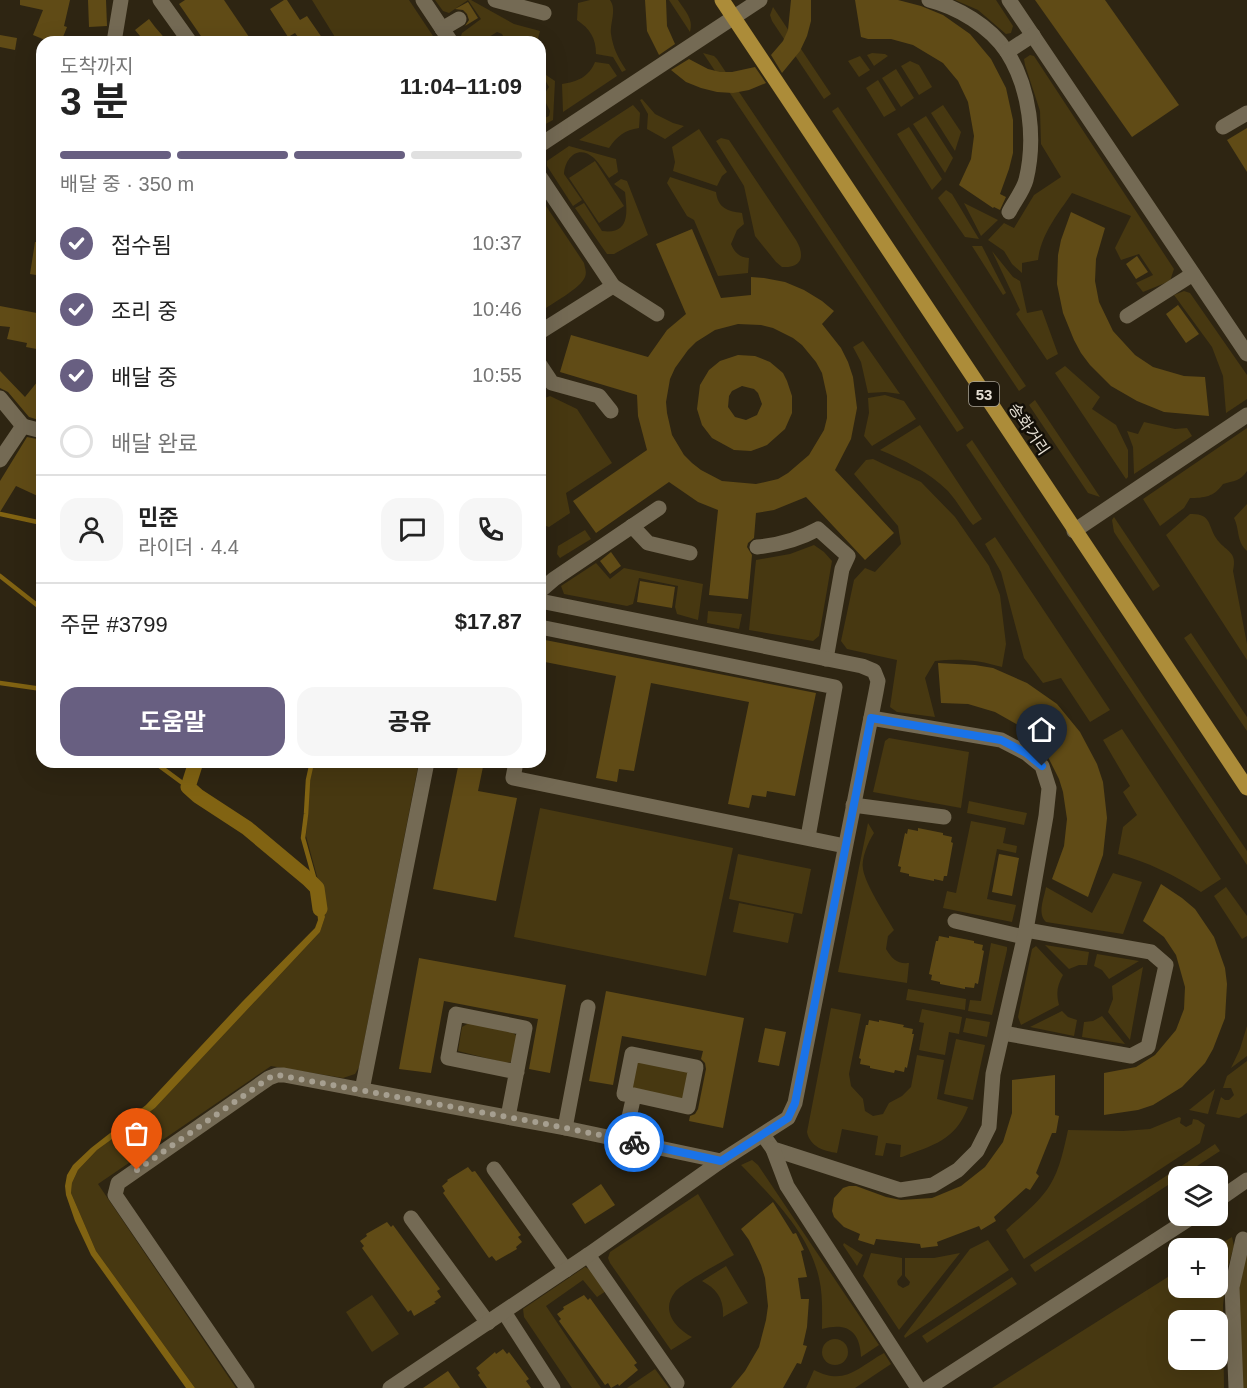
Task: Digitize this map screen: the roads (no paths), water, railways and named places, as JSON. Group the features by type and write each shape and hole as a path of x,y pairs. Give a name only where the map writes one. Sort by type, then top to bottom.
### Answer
{"main road":[{"name":"송화거리","path":"722,0 1247,788"}],"street":[{"path":"115,36 122,0"},
{"path":"160,0 186,36"},
{"path":"423,0 447,36 459,19"},
{"path":"495,0 544,13"},
{"path":"546,142 760,0"},
{"path":"928,0 949,5 984,28 1007,52 1028,105 1032,142 1026,182 1009,212"},
{"path":"1009,0 1247,354"},
{"path":"1007,52 1033,36"},
{"path":"1223,127 1247,112"},
{"path":"546,186 613,286 657,314"},
{"path":"1127,316 1193,274"},
{"path":"546,328 613,286"},
{"path":"546,374 552,383 599,396 611,411"},
{"path":"0,398 23,426 36,429"},
{"path":"1074,531 1247,415"},
{"path":"0,460 23,426"},
{"path":"546,586 658,508"},
{"path":"632,526 648,543 690,553"},
{"path":"757,547 773,546 799,539 818,529 848,556 842,569 826,659"},
{"path":"390,1388 588,1255 721,1161 788,1118 795,1103 878,681 874,671 862,666 546,602"},
{"path":"546,628 835,687 808,837"},
{"path":"773,1149 900,1190 933,1185 958,1170 977,1150 989,1127 993,1074 1025,933 1049,788 1042,766 1026,753 1001,740 871,718"},
{"path":"362,1090 426,768"},
{"path":"515,768 513,778 845,846"},
{"path":"853,805 944,817"},
{"path":"955,921 1151,952 1166,965 1148,1047 1131,1056 1004,1033"},
{"path":"565,1128 588,1007"},
{"path":"508,1117 517,1072 525,1028 456,1014 448,1058 517,1072"},
{"path":"632,1054 696,1067 688,1107 634,1095 624,1094 632,1054"},
{"path":"247,1388 115,1195 118,1183 269,1078 277,1075 285,1076 362,1090 565,1128 721,1161"},
{"path":"624,1140 634,1095"},
{"path":"763,1135 773,1149 787,1186 918,1388"},
{"path":"494,1169 566,1270"},
{"path":"1228,1193 1247,1180"},
{"path":"411,1218 488,1323"},
{"path":"928,1388 1179,1226"},
{"path":"1236,1388 1232,1287 1243,1239"},
{"path":"588,1255 676,1383"},
{"path":"504,1312 553,1388"}],"waterway":[{"path":"0,514 36,522"},
{"path":"0,576 36,604"},
{"path":"0,683 36,688"},
{"path":"162,768 188,787"},
{"path":"194,768 188,787 247,828 308,879 317,888 320,909"},
{"path":"311,768 303,838 317,888"}]}
